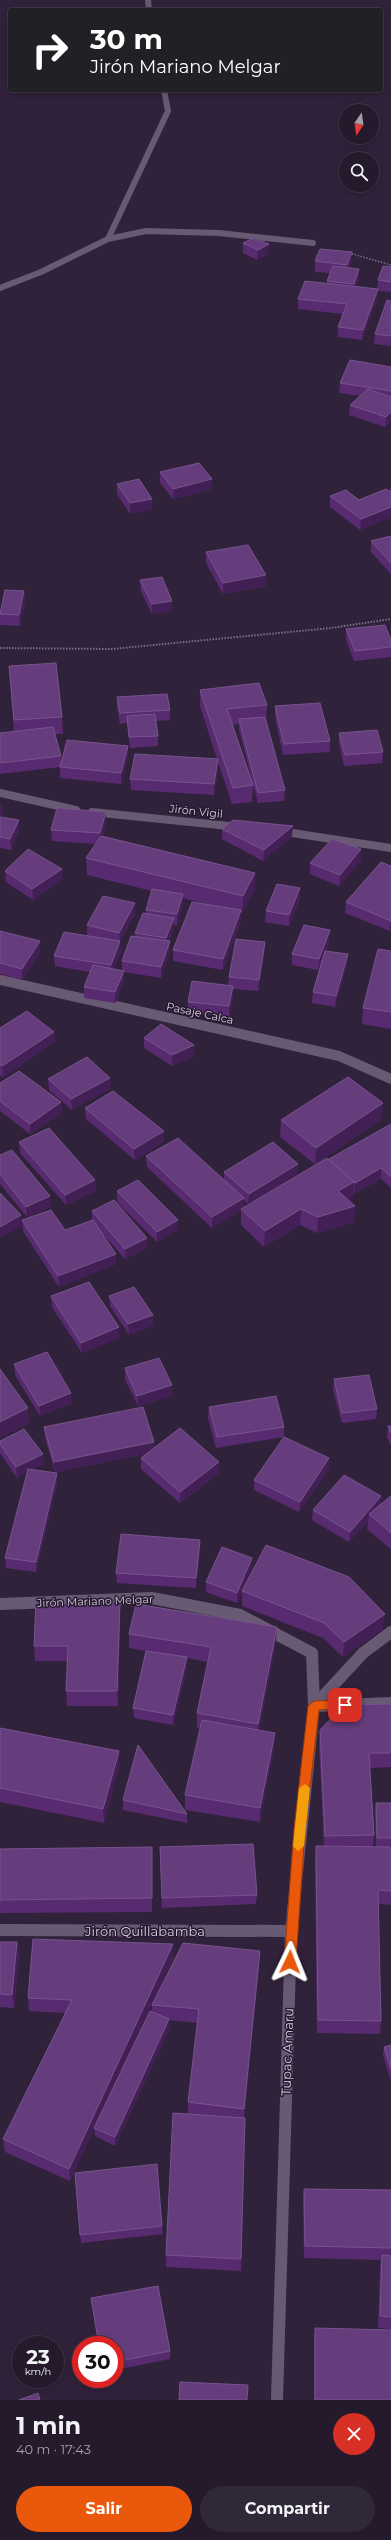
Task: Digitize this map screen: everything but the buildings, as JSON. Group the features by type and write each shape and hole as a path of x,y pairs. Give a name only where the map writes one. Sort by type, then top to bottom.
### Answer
{"street":[{"path":"108,239 168,110 164,92"},
{"path":"0,288 41,272 108,239 153,231 219,233 313,243"},
{"name":"Jirón Vigil","path":"0,793 65,809 250,828"},
{"path":"266,829 391,848"},
{"name":"Pasaje Calca","path":"0,980 339,1056 391,1078"},
{"name":"Jirón Mariano Melgar","path":"0,1604 152,1598 240,1615 312,1653 314,1706"},
{"path":"314,1706 363,1653 391,1632"},
{"path":"314,1706 391,1703"},
{"name":"Tupac Amaru","path":"277,2400 291,1931 314,1706"},
{"name":"Jirón Quillabamba","path":"0,1930 291,1931"}],"path":[{"path":"313,243 391,265"},
{"path":"0,648 112,649 331,628 391,619"}],"slow traffic":[{"path":"298,1846 305,1788"}],"route":[{"path":"290,1962 291,1931 300,1829 314,1706 345,1705"}]}
